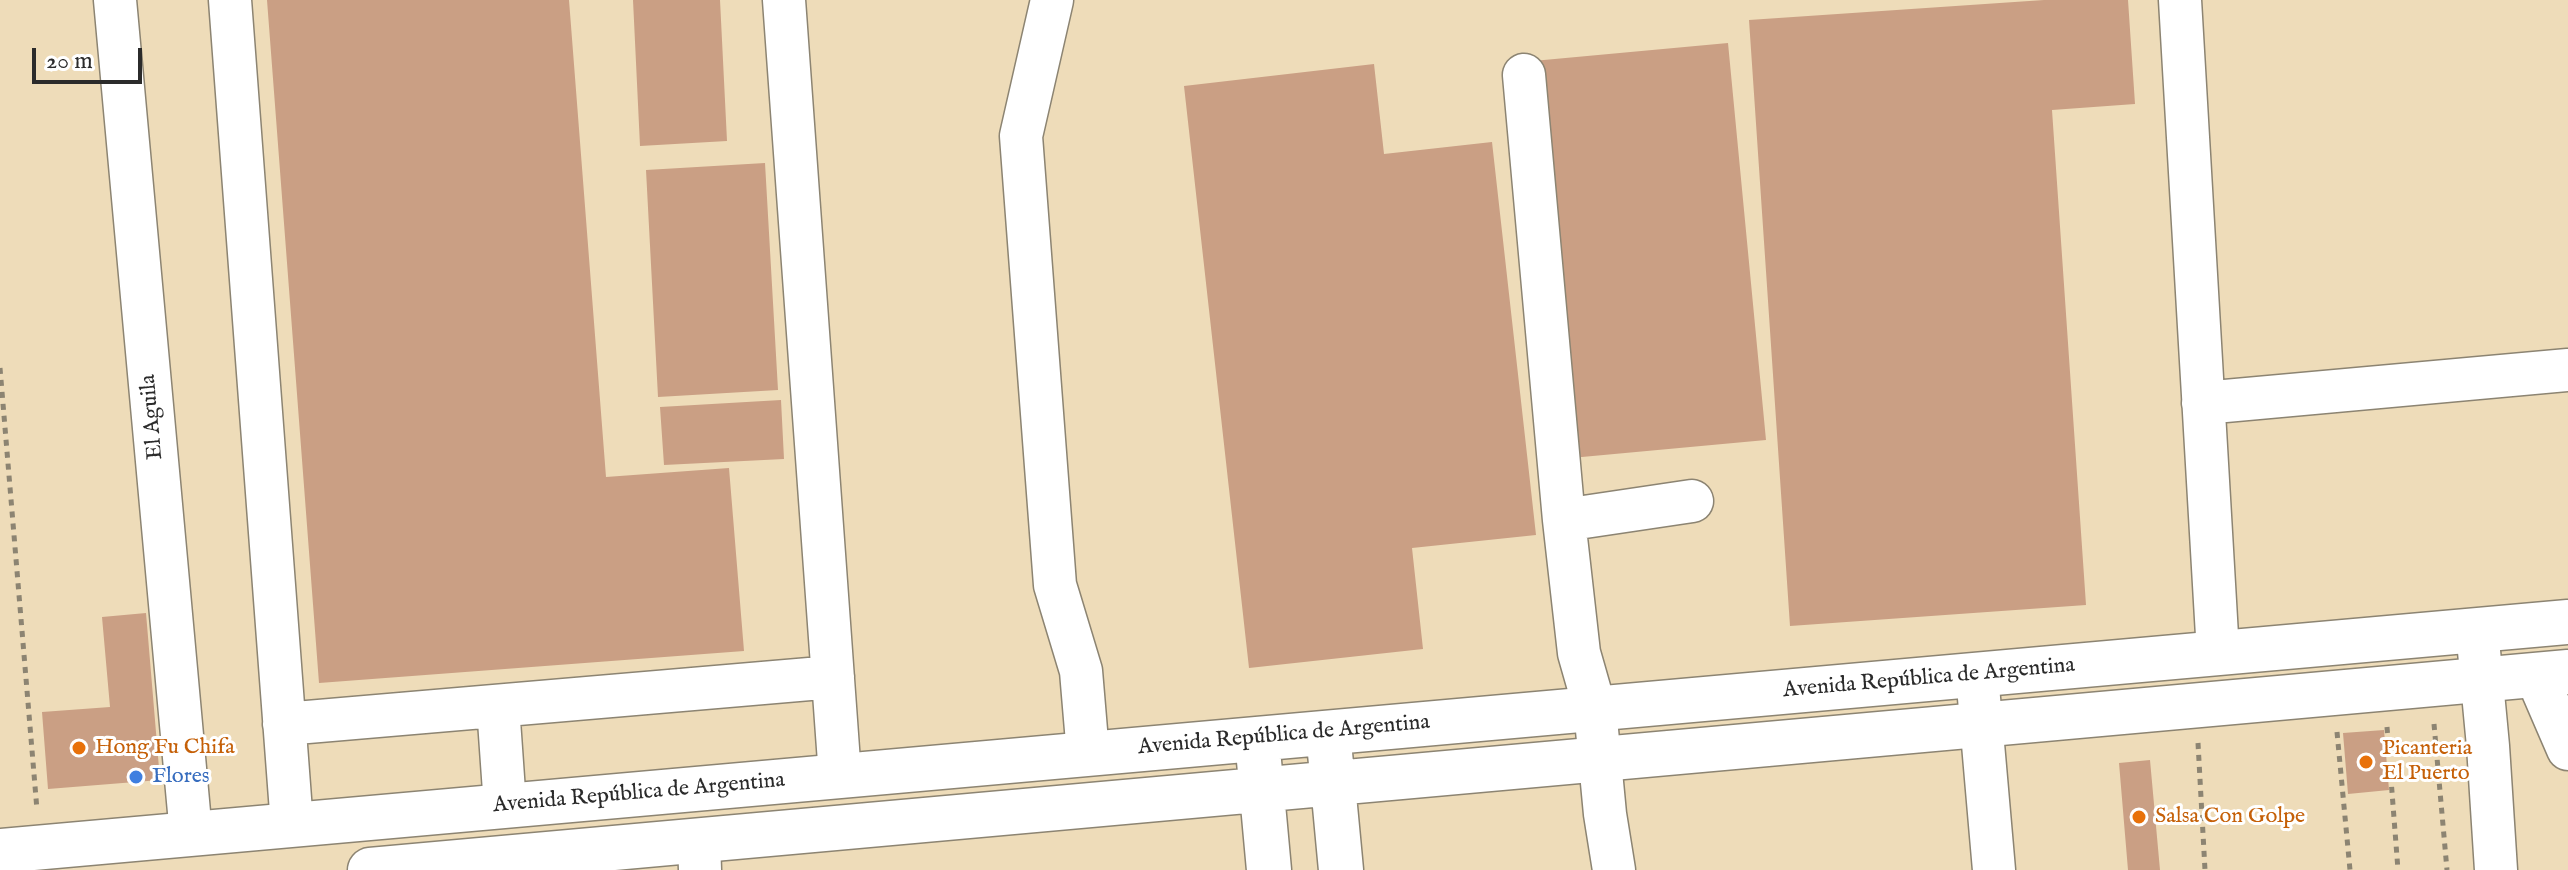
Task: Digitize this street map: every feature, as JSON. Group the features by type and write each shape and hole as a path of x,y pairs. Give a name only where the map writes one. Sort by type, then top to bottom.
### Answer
{"main road":[{"name":"Avenida República de Argentina","path":"0,851 2568,622"},
{"path":"370,870 699,855 1262,790 2552,673"},
{"path":"1328,732 1341,870"},
{"path":"1257,739 1269,870"}],"street":[{"name":"El Aguila","path":"115,0 191,834"},
{"path":"230,0 292,825"},
{"path":"784,0 840,776"},
{"path":"1052,0 1021,136 1055,585 1081,671 1088,754"},
{"path":"2180,0 2218,653"},
{"path":"1524,75 1579,653 1595,709 1614,870"},
{"path":"2203,403 2568,370"},
{"path":"1564,520 1692,501"},
{"path":"2477,630 2496,870"},
{"path":"2552,673 2568,749"},
{"path":"1977,675 1994,870"},
{"path":"284,724 833,677"},
{"path":"498,706 505,806"}],"path":[{"path":"0,368 35,796"},
{"path":"2431,684 2447,870"},
{"path":"2384,689 2398,870"},
{"path":"2333,693 2350,870"},
{"path":"2195,706 2205,870"}],"building":[{"path":"267,0 569,0 606,477 729,468 744,651 319,683"},
{"path":"633,0 720,0 727,141 640,146"},
{"path":"2044,0 2128,0 2135,104 2052,110 2086,605 1790,626 1749,20"},
{"path":"1728,43 1766,440 1571,458 1533,61"},
{"path":"1374,64 1384,154 1492,142 1536,535 1412,548 1423,649 1249,668 1184,86"},
{"path":"765,163 778,390 658,397 646,170"},
{"path":"781,400 784,459 664,465 660,407"},
{"path":"146,613 160,780 48,789 42,712 110,707 102,617"},
{"name":"Picanteria El Puerto","path":"2384,730 2389,790 2348,794 2343,733"},
{"name":"Salsa Con Golpe","path":"2150,760 2160,870 2128,870 2119,763"}],"place":[{"name":"Hong Fu Chifa","path":"79,748"},
{"name":"Picanteria El Puerto","path":"2366,762"},
{"name":"Flores","path":"136,777"},
{"name":"Salsa Con Golpe","path":"2139,817"}]}
